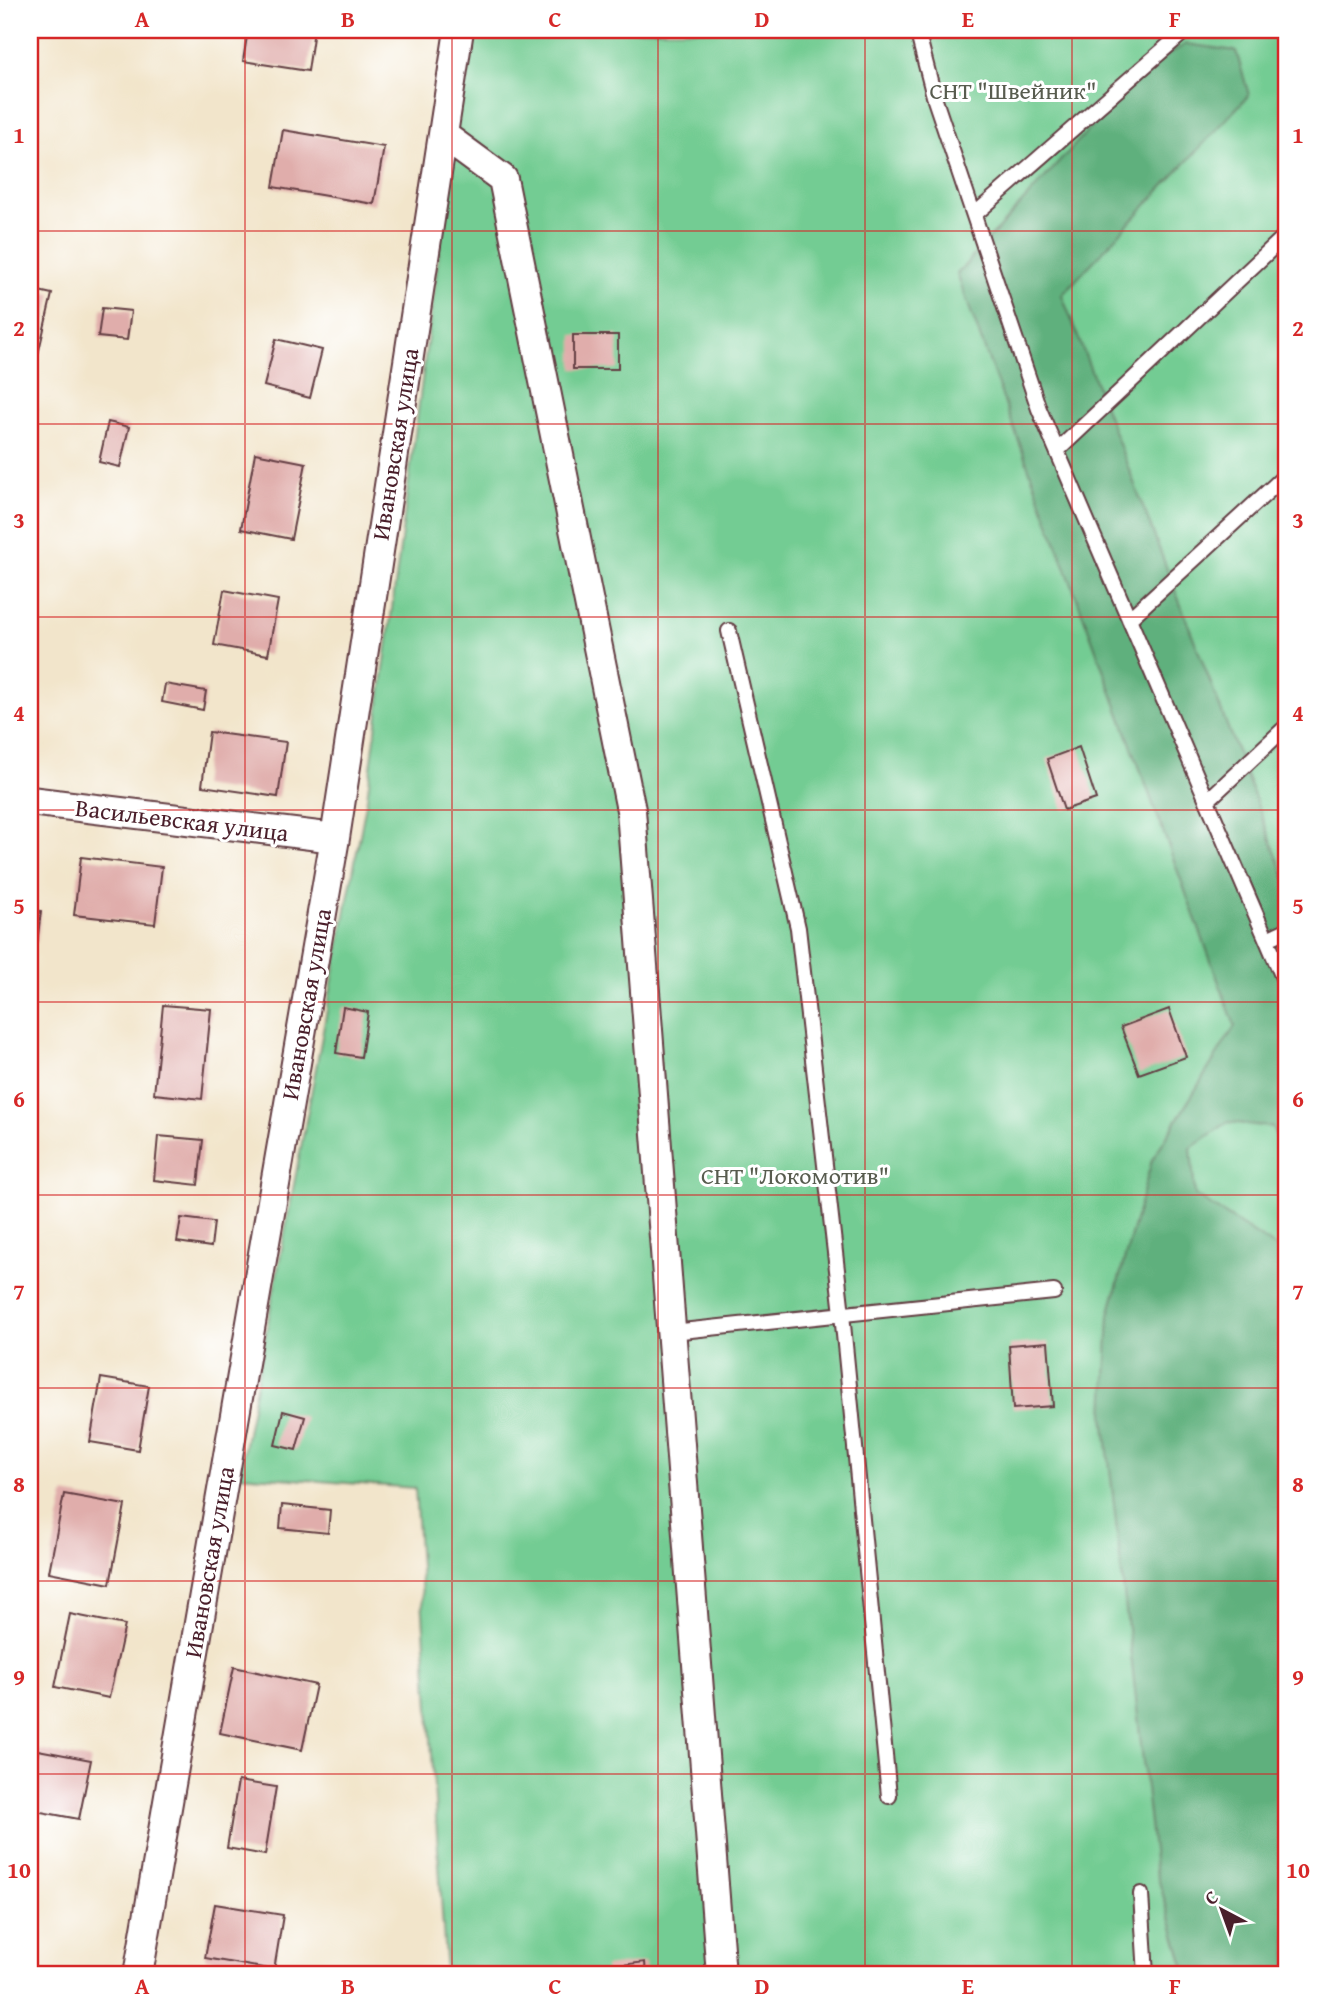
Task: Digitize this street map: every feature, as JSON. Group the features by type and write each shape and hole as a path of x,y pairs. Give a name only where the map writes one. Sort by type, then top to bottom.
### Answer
{"street":[{"name":"Ивановская улица","path":"138,1975 335,838 459,30"},
{"path":"443,135 502,179 631,810 721,1975"},
{"name":"Васильевская улица","path":"30,801 335,838"}],"lane":[{"path":"917,30 935,100 1039,409 1287,987"},
{"path":"974,215 1186,30"},
{"path":"1057,451 1287,234"},
{"path":"1129,619 1287,474"},
{"path":"729,631 798,928 842,1314 889,1796"},
{"path":"1207,801 1287,726"},
{"path":"1267,939 1287,930"},
{"path":"672,1332 1054,1292"},
{"path":"1141,1894 1146,1975"}],"green space":[{"name":"СНТ \"Локомотив\"","path":"472,30 1287,30 1287,1975 446,1975 415,1488 239,1475 367,798 457,115"},
{"path":"1186,44 1236,51 1249,95 1062,295 1287,882 1287,1160 1272,1127 1228,1122 1191,1148 1195,1195 1280,1250 1287,1277 1287,1975 1187,1975 1155,1868 1104,1416 1109,1315 1152,1160 1235,1026 957,274 1143,70"}],"building":[{"path":"248,30 314,30 308,71 243,61"},
{"path":"283,130 384,147 374,204 273,187"},
{"path":"30,289 52,294 34,372 30,371"},
{"path":"102,308 131,311 127,340 98,337"},
{"path":"573,335 618,335 618,369 573,369"},
{"path":"276,339 322,350 310,398 264,386"},
{"path":"30,406 38,407 31,449 30,449"},
{"path":"108,422 129,427 120,467 99,462"},
{"path":"255,453 306,463 291,539 241,529"},
{"path":"224,590 278,600 268,655 214,645"},
{"path":"165,684 206,691 203,710 162,702"},
{"path":"209,732 286,742 278,797 202,786"},
{"path":"1079,747 1096,799 1064,810 1047,759"},
{"path":"81,857 162,867 155,924 74,915"},
{"path":"30,909 41,911 37,943 30,942"},
{"path":"163,1005 211,1009 202,1099 154,1094"},
{"path":"343,1007 368,1012 361,1057 336,1053"},
{"path":"1169,1009 1186,1057 1139,1074 1121,1027"},
{"path":"158,1136 203,1140 198,1185 154,1180"},
{"path":"181,1218 214,1222 211,1247 177,1242"},
{"path":"1048,1342 1053,1406 1013,1409 1009,1345"},
{"path":"101,1378 149,1386 138,1450 90,1442"},
{"path":"283,1411 305,1417 296,1450 275,1445"},
{"path":"64,1494 125,1505 110,1584 49,1572"},
{"path":"282,1505 330,1510 328,1533 280,1528"},
{"path":"70,1614 125,1625 109,1698 55,1687"},
{"path":"234,1667 316,1685 302,1750 220,1733"},
{"path":"38,1750 91,1760 79,1819 30,1810"},
{"path":"238,1781 276,1787 265,1855 227,1848"},
{"path":"215,1904 283,1915 274,1970 205,1958"},
{"path":"645,1962 646,1975 606,1975 605,1967"}],"park label":[{"name":"СНТ \"Швейник\"","path":"1013,90"}]}
